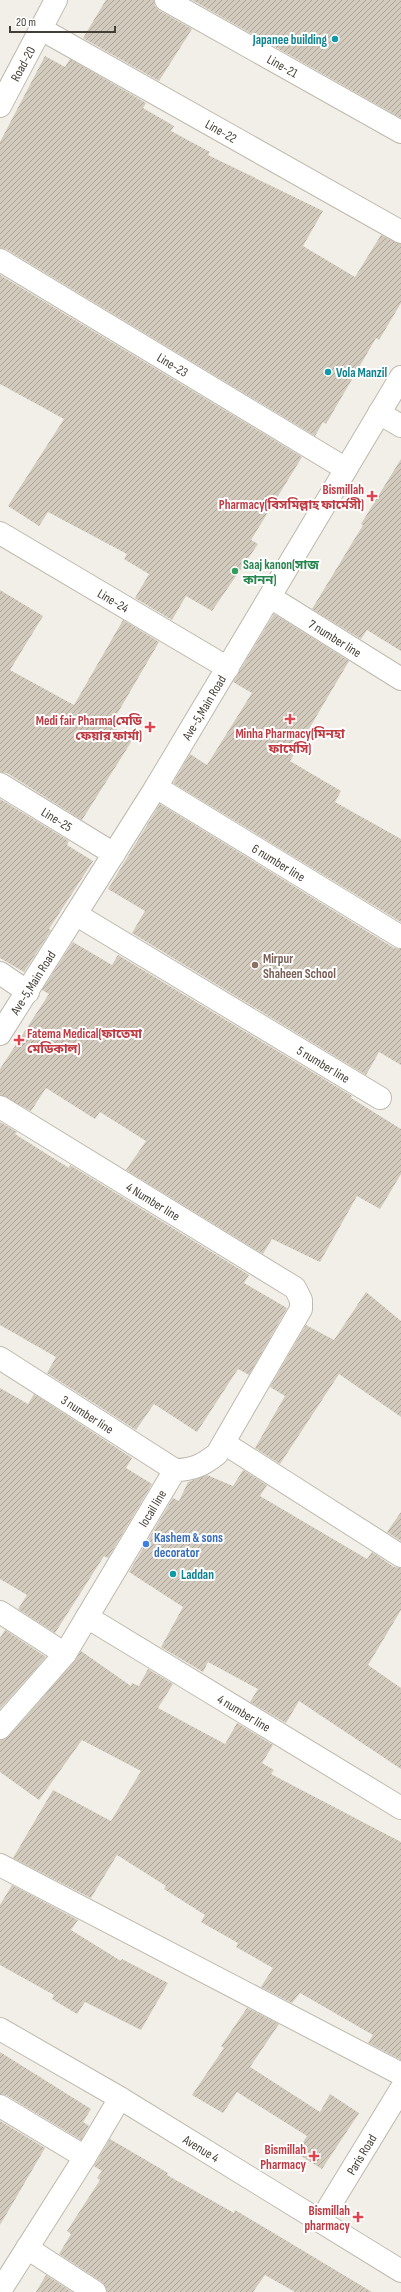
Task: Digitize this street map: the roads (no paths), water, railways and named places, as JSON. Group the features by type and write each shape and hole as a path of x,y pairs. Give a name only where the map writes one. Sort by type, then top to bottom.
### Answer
{"street":[{"name":"Road-20","path":"0,106 56,0"},
{"name":"Line-21","path":"166,0 401,132"},
{"name":"Line-22","path":"41,28 401,232"},
{"name":"Line-23","path":"0,260 346,468"},
{"name":"Ave-5,Main Road","path":"0,1034 77,916 156,787 401,377"},
{"path":"379,413 401,426"},
{"name":"Line-24","path":"0,534 228,668"},
{"name":"7 number line","path":"270,597 401,679"},
{"name":"Line-25","path":"0,784 114,854"},
{"name":"6 number line","path":"156,787 401,937"},
{"name":"5 number line","path":"77,916 380,1098"},
{"path":"0,973 28,992"},
{"name":"4 Number line","path":"0,1107 295,1288 301,1300 301,1309 224,1443"},
{"name":"3 number line","path":"0,1358 175,1470"},
{"path":"175,1470 190,1470 203,1465 217,1454 224,1443 401,1556"},
{"name":"locail line","path":"0,1728 65,1654 175,1470"},
{"path":"0,1612 65,1654"},
{"name":"4 number line","path":"87,1617 401,1808"},
{"path":"0,1865 401,2074"},
{"name":"Avenue 4","path":"0,2029 120,2098 401,2270"},
{"name":"Paris Road","path":"320,2220 401,2089"},
{"path":"0,2291 85,2157 120,2098"},
{"path":"0,2106 85,2157"},
{"path":"27,2248 95,2292"}],"place":[{"name":"Japanee building","path":"335,39"},
{"name":"Vola Manzil","path":"328,372"},
{"name":"Bismillah Pharmacy(বিসমিল্লাহ ফার্মেসী)","path":"372,496"},
{"name":"Saaj kanon(সাজ কানন)","path":"235,571"},
{"name":"Minha Pharmacy(মিনহা ফার্মেসি)","path":"290,719"},
{"name":"Medi fair Pharma(মেডি ফেয়ার ফার্মা)","path":"150,727"},
{"name":"Mirpur Shaheen School","path":"255,965"},
{"name":"Fatema Medical(ফাতেমা মেডিকাল)","path":"19,1040"},
{"name":"Kashem & sons decorator","path":"146,1544"},
{"name":"Laddan","path":"173,1574"},
{"name":"Bismillah Pharmacy","path":"314,2156"},
{"name":"Bismillah pharmacy","path":"358,2217"}]}
